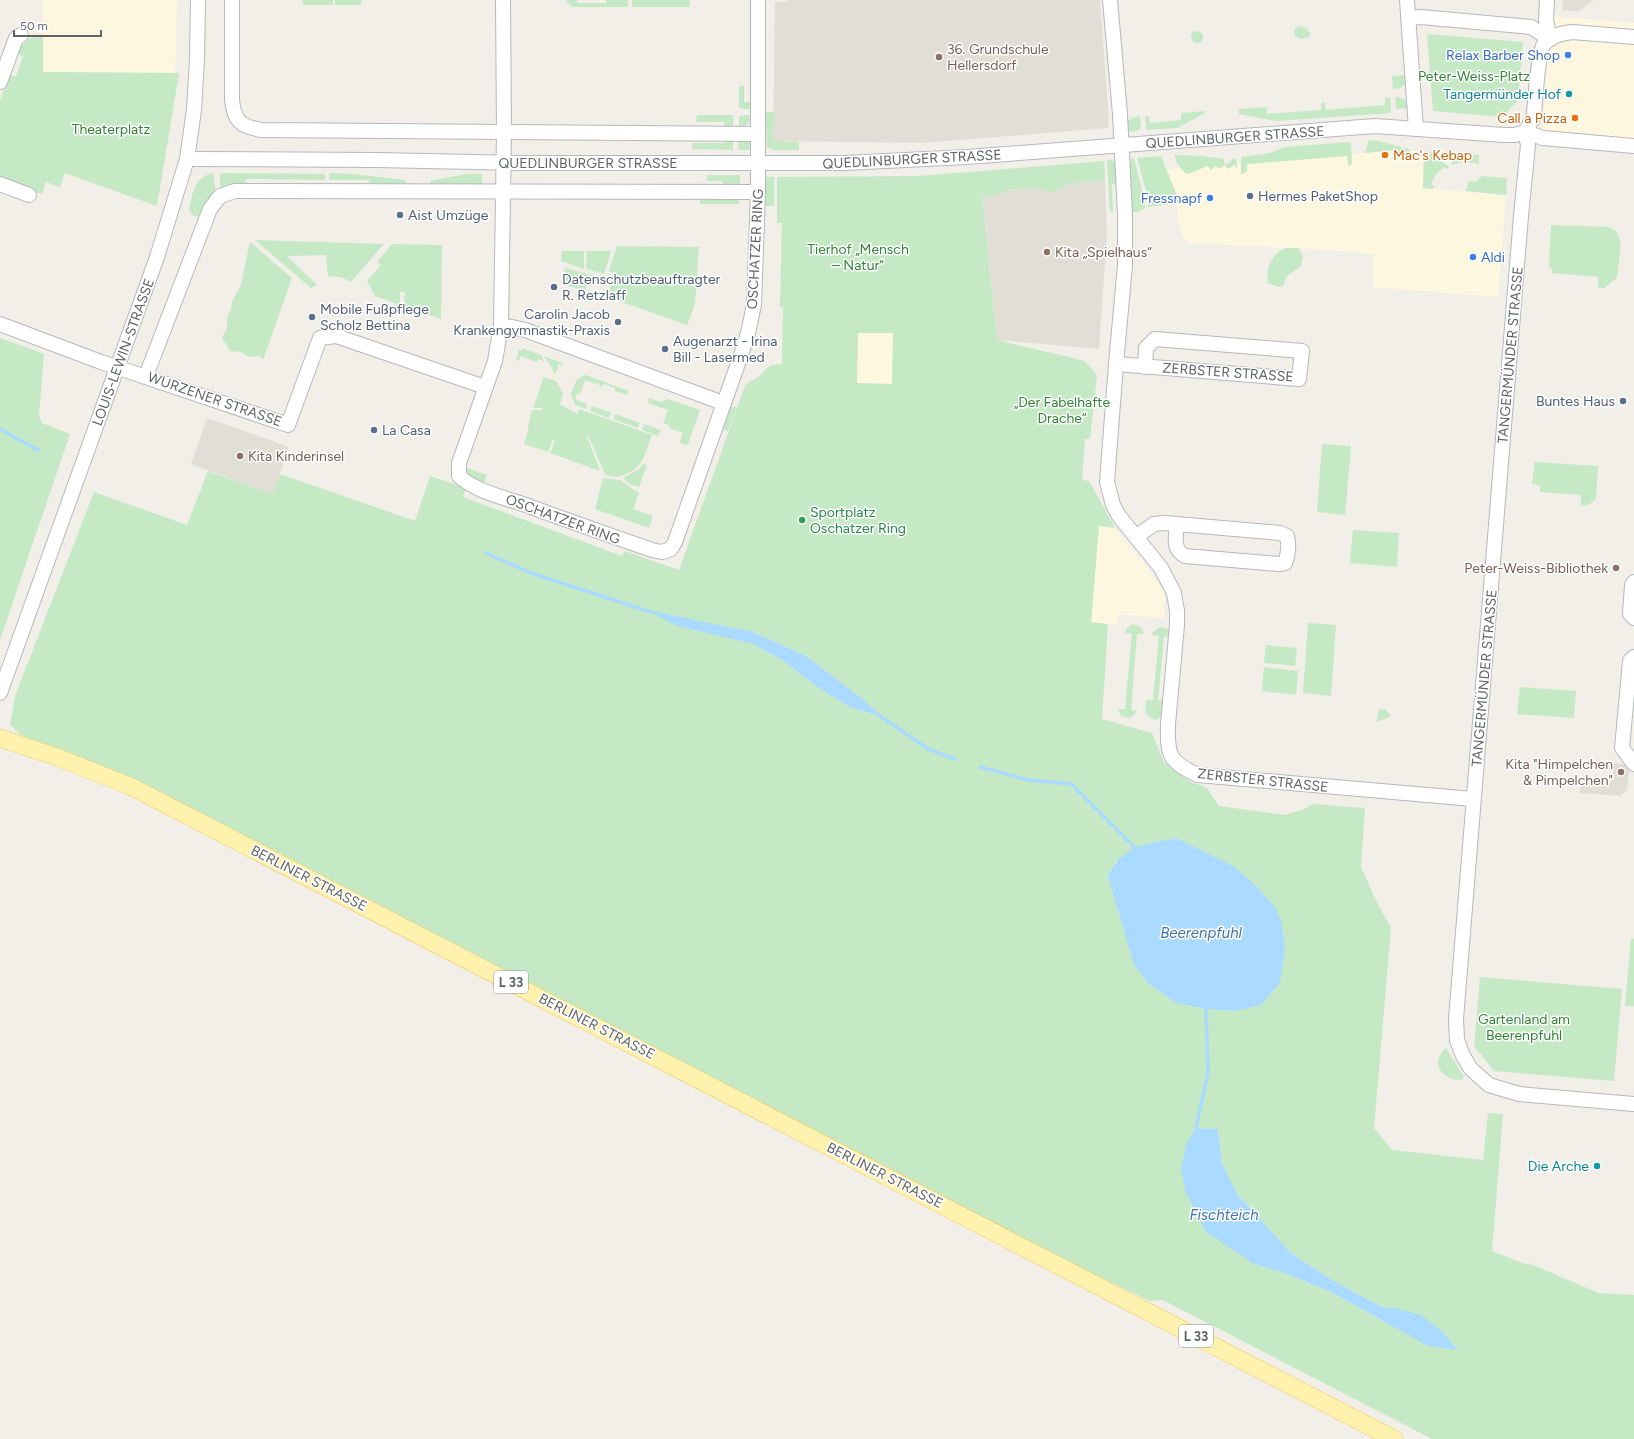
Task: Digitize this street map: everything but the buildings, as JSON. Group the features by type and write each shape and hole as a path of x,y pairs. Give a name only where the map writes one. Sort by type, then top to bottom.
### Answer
{"main road":[{"name":"BERLINER STRASSE","path":"0,738 57,757 132,787 1394,1439"}],"street":[{"name":"LOUIS-LEWIN-STRASSE","path":"0,693 157,257 187,159 194,110 198,0"},
{"path":"232,0 233,110 239,121 253,129 758,134"},
{"name":"OSCHATZER RING","path":"504,0 504,132 501,326 495,361 459,463 459,476 465,482 485,491 581,526 662,552 671,549 675,542 748,333 754,305 758,192 758,0"},
{"name":"ZERBSTER STRASSE","path":"1110,0 1122,146 1125,265 1107,482 1113,505 1119,516 1161,568 1176,598 1178,611 1168,737 1170,753 1182,767 1198,775 1473,799"},
{"path":"1407,0 1416,128"},
{"path":"1547,0 1546,20 1550,39"},
{"path":"1408,18 1421,17 1531,27 1550,39"},
{"path":"1525,132 1534,114 1542,48 1550,39 1558,34 1572,32 1634,37"},
{"path":"0,82 16,38 21,34"},
{"name":"QUEDLINBURGER STRASSE","path":"187,159 376,160 503,163 853,163 967,157 1375,126 1504,135 1515,135 1525,132 1543,138 1634,146"},
{"name":"TANGERMÜNDER STRASSE","path":"1525,132 1528,145 1473,799 1456,1019 1456,1040 1471,1069 1489,1085 1497,1088 1526,1094 1634,1104"},
{"path":"0,184 29,195"},
{"name":"QUEDLINBURGER STRASSE","path":"146,376 210,209 220,196 235,191 758,192"},
{"name":"WURZENER STRASSE","path":"0,324 101,362 118,366 288,425 320,338 336,336 485,388"},
{"path":"501,326 512,326 525,330 723,403"},
{"name":"ZERBSTER STRASSE","path":"1116,364 1145,367 1299,379 1302,351 1155,339 1146,348 1145,367"},
{"path":"1136,537 1154,524 1165,522 1280,533 1287,536 1288,541 1285,563 1278,564 1184,556 1176,547 1177,524"},
{"path":"1634,582 1632,585 1630,614 1634,618"},
{"path":"1634,657 1630,661 1622,748 1634,764"}],"shaded area":[{"path":"43,0 177,0 175,73 43,72"},
{"name":"36. Grundschule Hellersdorf","path":"787,0 1100,0 1109,122 1108,128 922,143 773,141 775,2 787,2"},
{"path":"1563,0 1594,0 1579,11 1562,10"},
{"path":"1551,16 1634,23 1634,140 1542,133"},
{"path":"1401,150 1424,151 1423,188 1506,195 1498,297 1373,287 1374,254 1315,249 1187,243 1179,228 1177,204 1153,206 1148,210 1147,195 1140,171"},
{"name":"Kita „Spielhaus“","path":"1105,180 1107,234 1099,349 997,340 982,195 992,197 1008,190 1030,188 1041,189 1051,193 1076,182"},
{"path":"858,333 893,333 892,384 857,383"},
{"name":"Kita Kinderinsel","path":"207,418 289,447 273,494 191,464"},
{"path":"1099,526 1115,528 1145,565 1165,593 1164,618 1118,614 1117,624 1091,623"},
{"name":"Kita \"Himpelchen & Pimpelchen\"","path":"1613,763 1630,765 1627,790 1620,796 1580,793 1580,782 1608,784 1612,780"}],"green space":[{"path":"303,0 333,0 333,5 303,5"},
{"path":"335,0 361,0 361,5 335,5"},
{"path":"567,0 577,0 577,3 606,3 606,0 628,0 628,7 572,7"},
{"path":"632,0 690,0 690,7 632,7"},
{"path":"1299,26 1307,28 1310,33 1309,37 1301,39 1295,36 1294,30"},
{"path":"1199,31 1202,32 1202,42 1195,43 1192,42 1191,35 1192,32"},
{"name":"Peter-Weiss-Platz","path":"1427,34 1523,42 1518,100 1502,117 1433,111"},
{"name":"Theaterplatz","path":"43,37 43,72 179,73 157,206 65,173 60,187 46,182 42,194 0,181 0,100 9,75 16,77 23,56 17,53 18,48 31,38"},
{"path":"1408,75 1404,85 1393,89 1392,76"},
{"path":"739,86 744,86 744,102 752,102 751,110 739,108"},
{"path":"1399,97 1407,101 1409,108 1396,109 1395,98"},
{"path":"1385,98 1390,98 1390,113 1276,121 1239,114 1239,109 1267,107 1267,114 1321,110 1321,103 1325,103 1326,110 1385,105"},
{"path":"1205,111 1205,113 1177,128 1146,130 1145,116 1149,116 1150,123 1181,120 1181,113"},
{"path":"766,112 774,112 773,141 799,142 799,150 773,150 767,147"},
{"path":"697,115 733,115 733,128 724,128 724,122 696,122"},
{"path":"751,115 750,120 746,125 739,128 739,117"},
{"path":"1140,116 1140,129 1128,132 1125,123 1132,118"},
{"path":"725,136 733,136 733,150 692,149 692,143 725,143"},
{"path":"739,136 748,139 752,145 752,150 738,150"},
{"path":"1369,140 1379,141 1411,150 1402,159 1397,159 1396,150 1365,153"},
{"path":"1351,142 1351,165 1348,165 1347,156 1247,164 1247,172 1241,174 1241,157 1270,153 1285,147"},
{"path":"1424,151 1430,152 1449,167 1446,169 1444,167 1436,174 1431,184 1434,186 1433,189 1423,188"},
{"path":"1441,152 1479,155 1479,164 1464,161 1453,165"},
{"path":"1175,155 1202,156 1224,159 1224,164 1230,163 1232,159 1236,158 1237,168 1234,165 1228,169 1225,165 1219,169 1216,166 1211,170 1207,166 1189,174 1185,173 1177,163"},
{"path":"1161,156 1180,203 1148,207 1147,195 1137,158"},
{"path":"1132,158 1134,158 1145,202 1145,208 1138,212 1131,212 1129,164"},
{"path":"1107,160 1113,160 1117,167 1119,184 1112,184 1113,212 1110,212"},
{"path":"1104,161 1105,180 1076,182 1051,193 1041,189 1030,188 1008,190 992,197 982,196 997,340 1085,361 1097,375 1090,439 1085,439 1082,480 1089,481 1115,528 1099,526 1091,622 1108,624 1102,719 1152,733 1164,762 1189,781 1207,788 1219,806 1285,815 1304,809 1313,804 1365,808 1361,867 1377,903 1391,928 1374,1128 1392,1150 1483,1160 1488,1113 1503,1114 1492,1251 1527,1265 1528,1263 1599,1293 1634,1295 1634,1439 1432,1439 1163,1300 1150,1301 1053,1255 136,782 22,736 10,725 15,696 94,492 187,525 208,471 273,494 280,474 415,521 430,476 466,488 463,497 622,556 625,551 679,570 746,384 757,378 772,365 782,364 783,307 780,307 782,223 777,223 777,177 919,176","holes":["858,333 893,333 892,384 857,383","677,626 753,632 806,656 859,696 883,718 850,707 817,687 782,660 753,644","1177,838 1212,856 1235,1011 1206,1009 1176,1003 1120,914 1108,876 1116,861 1165,840","1196,1128 1218,1129 1222,1163 1237,1194 1291,1253 1337,1283 1382,1307 1395,1308 1442,1331 1458,1350 1386,1323 1331,1292 1284,1273 1254,1264"]},
{"path":"213,173 216,197 206,216 200,214 198,217 192,215 189,210 195,187 201,178"},
{"path":"220,173 325,174 325,180 246,179 245,186 220,193"},
{"path":"329,173 406,180 406,187 370,186 369,180 329,180"},
{"path":"466,174 482,174 482,186 430,187 430,181"},
{"path":"707,175 740,175 740,188 723,187 723,181 707,181"},
{"path":"1482,176 1507,178 1506,195 1466,191 1469,181 1475,182"},
{"path":"763,177 774,177 774,206 762,206"},
{"path":"739,195 739,204 700,204 700,200 720,200 725,196"},
{"path":"1551,225 1609,227 1617,232 1621,244 1617,278 1604,288 1598,288 1598,277 1552,273 1552,269 1549,267"},
{"path":"255,240 384,244 351,282 341,277 328,276 326,255 287,256 317,285 311,288"},
{"path":"250,242 292,278 263,360 260,356 249,357 241,352 230,351 222,338 227,328 227,317 231,310 232,301 241,285"},
{"path":"392,244 442,245 441,319 404,306 405,292 400,292 400,305 375,296 367,281 381,265 377,262"},
{"path":"617,246 699,247 695,304 687,325 608,297 614,273 609,271"},
{"path":"1286,248 1298,248 1303,256 1301,266 1287,276 1283,286 1278,287 1268,283 1267,278 1269,267 1273,258 1281,250"},
{"path":"562,251 584,251 584,269 561,261"},
{"path":"587,251 611,251 604,274 586,269"},
{"path":"565,268 596,276 594,284 588,282 585,291 562,284"},
{"path":"0,338 44,354 39,416 42,423 70,434 0,640"},
{"path":"522,348 541,355 544,361 538,359 537,362 521,356 519,361 516,359 519,350 522,351"},
{"path":"543,356 563,363 563,365 559,364 555,375 551,366"},
{"path":"586,375 628,391 627,395 615,391 615,388 604,384 602,387 595,382 595,384 585,380 580,394 577,393 575,399 587,404 586,409 575,405 571,394 577,379"},
{"path":"544,377 556,381 563,394 560,404 577,414 579,409 652,435 644,456 638,466 634,470 624,475 614,477 605,474 588,435 587,437 600,471 550,453 555,441 553,439 548,452 524,444 532,410 542,410 542,408 533,408"},
{"path":"649,398 661,402 668,399 700,410 688,444 685,445 680,442 683,433 669,428 670,426 663,423 668,410 648,403"},
{"path":"592,406 611,413 609,418 590,411"},
{"path":"728,407 737,407 728,431 721,428"},
{"path":"615,414 640,423 638,428 613,419"},
{"path":"644,424 661,430 658,436 642,430"},
{"path":"1322,444 1351,446 1345,515 1317,512"},
{"path":"1535,462 1598,466 1596,499 1588,505 1581,506 1581,495 1540,492 1540,485 1532,484"},
{"path":"643,464 647,465 639,487 630,484 623,478 639,469"},
{"path":"465,467 487,475 483,485 469,477"},
{"path":"603,478 620,480 639,493 633,509 653,516 649,528 595,509"},
{"path":"1353,530 1399,533 1397,567 1350,563"},
{"path":"1308,623 1336,625 1331,696 1303,693"},
{"path":"1131,625 1140,626 1144,634 1137,634 1131,710 1137,711 1132,717 1128,718 1121,716 1118,709 1125,709 1132,634 1125,633 1126,629"},
{"path":"1160,627 1168,629 1171,633 1170,637 1164,637 1158,700 1165,701 1162,717 1155,720 1149,717 1145,712 1146,700 1153,700 1159,636 1152,635 1153,632"},
{"path":"1266,645 1297,648 1295,666 1264,663"},
{"path":"1264,667 1298,671 1296,695 1262,691"},
{"path":"1520,687 1576,691 1574,718 1517,714"},
{"path":"1378,710 1386,710 1391,716 1377,722"},
{"path":"1631,938 1634,939 1634,1006 1625,1006"},
{"name":"Gartenland am Beerenpfuhl","path":"1480,977 1622,989 1614,1081 1494,1071 1474,1046"},
{"path":"1446,1048 1464,1077 1462,1080 1449,1077 1440,1070 1438,1065 1439,1059 1441,1053"}],"water":[{"path":"647,610 753,632 806,656 859,696 884,718 850,707 817,687 782,660 753,644 677,626"},
{"name":"Beerenpfuhl","path":"1177,838 1235,867 1257,887 1275,907 1281,921 1285,947 1280,983 1261,1005 1235,1011 1206,1009 1176,1003 1149,984 1134,965 1108,876 1114,865 1129,851 1146,844"},
{"name":"Fischteich","path":"1196,1128 1218,1129 1222,1163 1237,1194 1291,1253 1337,1283 1382,1307 1395,1308 1421,1315 1442,1331 1458,1350 1428,1346 1331,1292 1284,1273 1254,1264 1206,1232 1186,1193 1181,1169 1186,1145"}],"waterway":[{"path":"0,429 38,450"},
{"path":"486,553 531,573 651,612"},
{"path":"880,716 928,749 955,759"},
{"path":"980,767 1028,780 1071,784 1135,848"},
{"path":"1196,1128 1208,1072 1206,1009"}],"place":[{"name":"Relax Barber Shop","path":"1568,55"},
{"name":"36. Grundschule Hellersdorf","path":"939,57"},
{"name":"Tangermünder Hof","path":"1569,94"},
{"name":"Call a Pizza","path":"1575,118"},
{"name":"Mac's Kebap","path":"1385,155"},
{"name":"Hermes PaketShop","path":"1250,196"},
{"name":"Fressnapf","path":"1210,198"},
{"name":"Aist Umzüge","path":"400,215"},
{"name":"Kita „Spielhaus“","path":"1047,252"},
{"name":"Aldi","path":"1473,257"},
{"name":"Datenschutzbeauftragter R. Retzlaff","path":"554,287"},
{"name":"Mobile Fußpflege Scholz Bettina","path":"312,317"},
{"name":"Carolin Jacob Krankengymnastik-Praxis","path":"618,322"},
{"name":"Augenarzt - Irina Bill - Lasermed","path":"665,349"},
{"name":"Buntes Haus","path":"1623,401"},
{"name":"La Casa","path":"374,430"},
{"name":"Kita Kinderinsel","path":"240,456"},
{"name":"Sportplatz Oschatzer Ring","path":"802,520"},
{"name":"Peter-Weiss-Bibliothek","path":"1616,568"},
{"name":"Kita \"Himpelchen & Pimpelchen\"","path":"1621,772"},
{"name":"Die Arche","path":"1597,1166"}],"park label":[{"name":"Tierhof „Mensch – Natur“","path":"858,258"},
{"name":"„Der Fabelhafte Drache“","path":"1062,410"}]}
